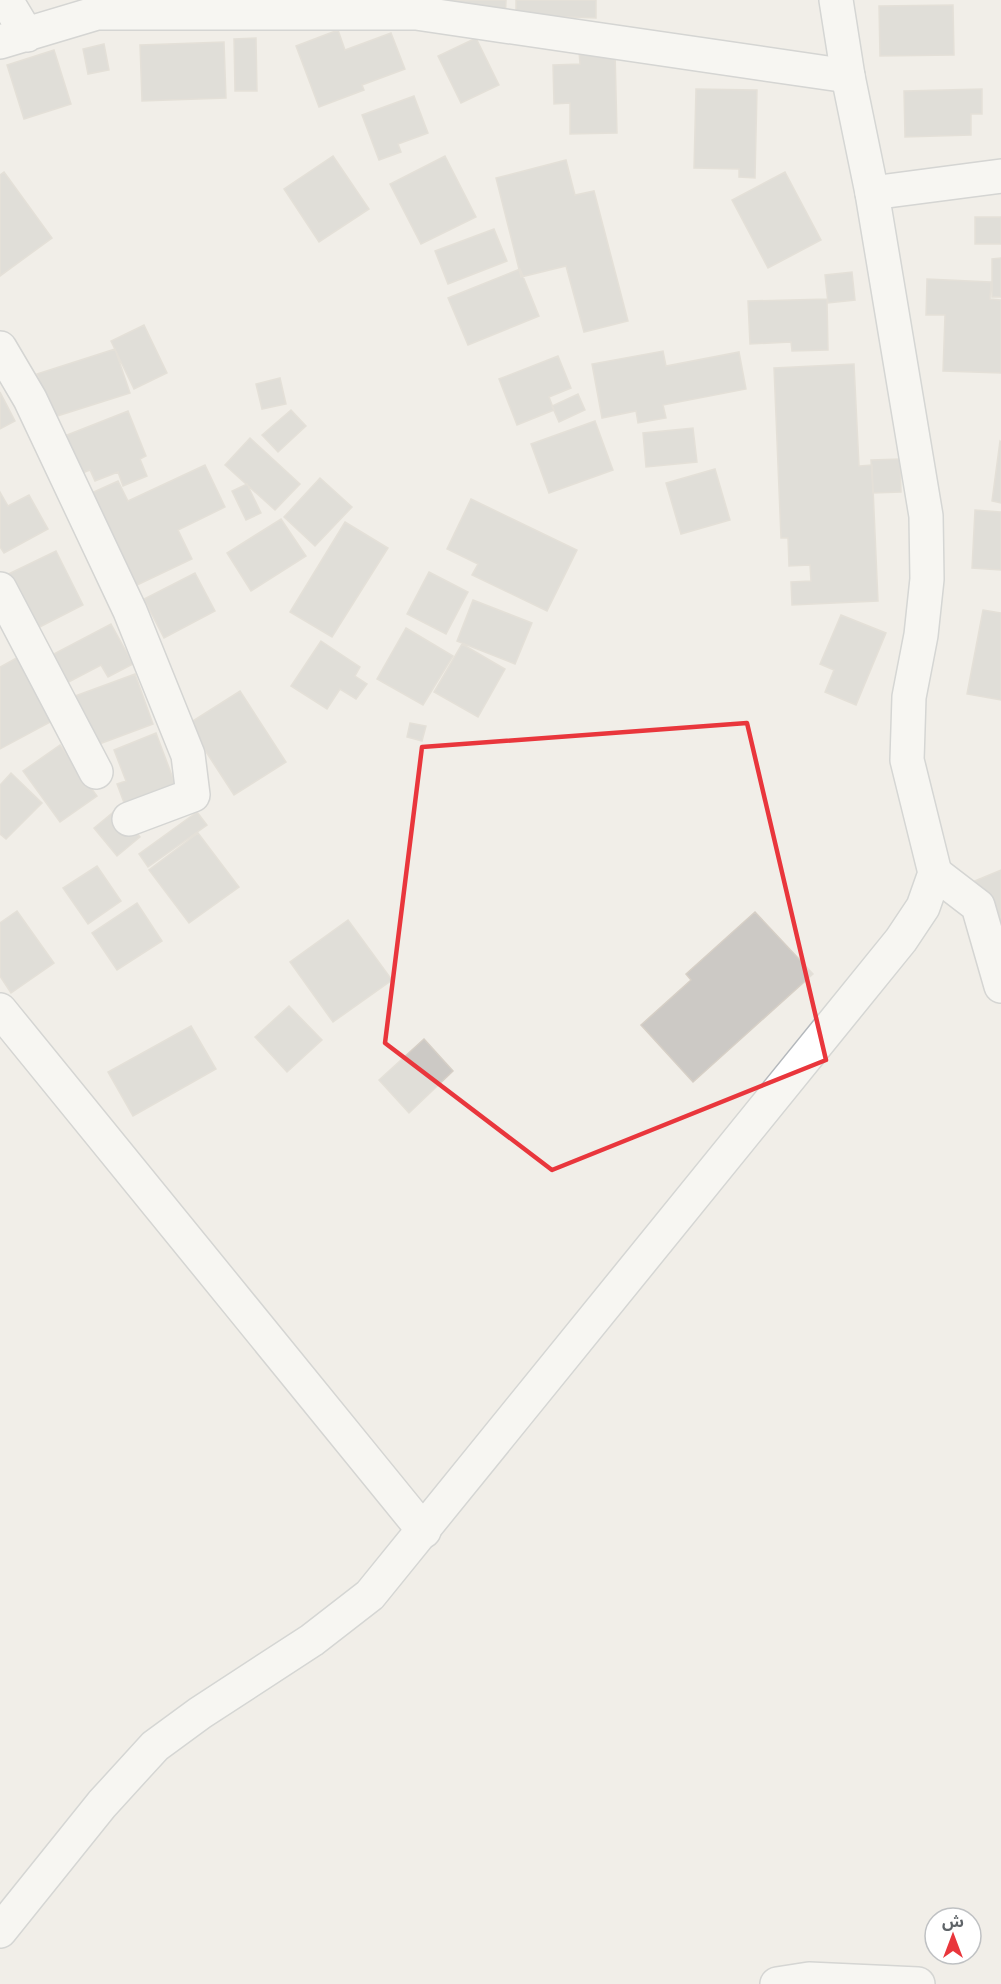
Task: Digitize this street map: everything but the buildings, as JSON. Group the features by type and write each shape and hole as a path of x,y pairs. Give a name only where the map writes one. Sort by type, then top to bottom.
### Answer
{"street":[{"path":"6,0 13,39 96,14 255,7 416,14 848,76"},
{"path":"0,1931 102,1804 155,1746 200,1713 312,1640 370,1595 901,940 923,907 935,873 907,760 909,697 921,635 927,579 926,516 872,193 848,76 836,0"},
{"path":"872,193 1001,176"},
{"path":"0,348 30,399 130,611 188,755 193,795 129,819"},
{"path":"0,589 96,772"},
{"path":"935,873 978,906 1001,986"},
{"path":"0,1011 424,1531"},
{"path":"777,1984 810,1979 918,1984"}],"highlighted area":[{"path":"747,723 826,1060 552,1170 385,1043 422,747"}]}
